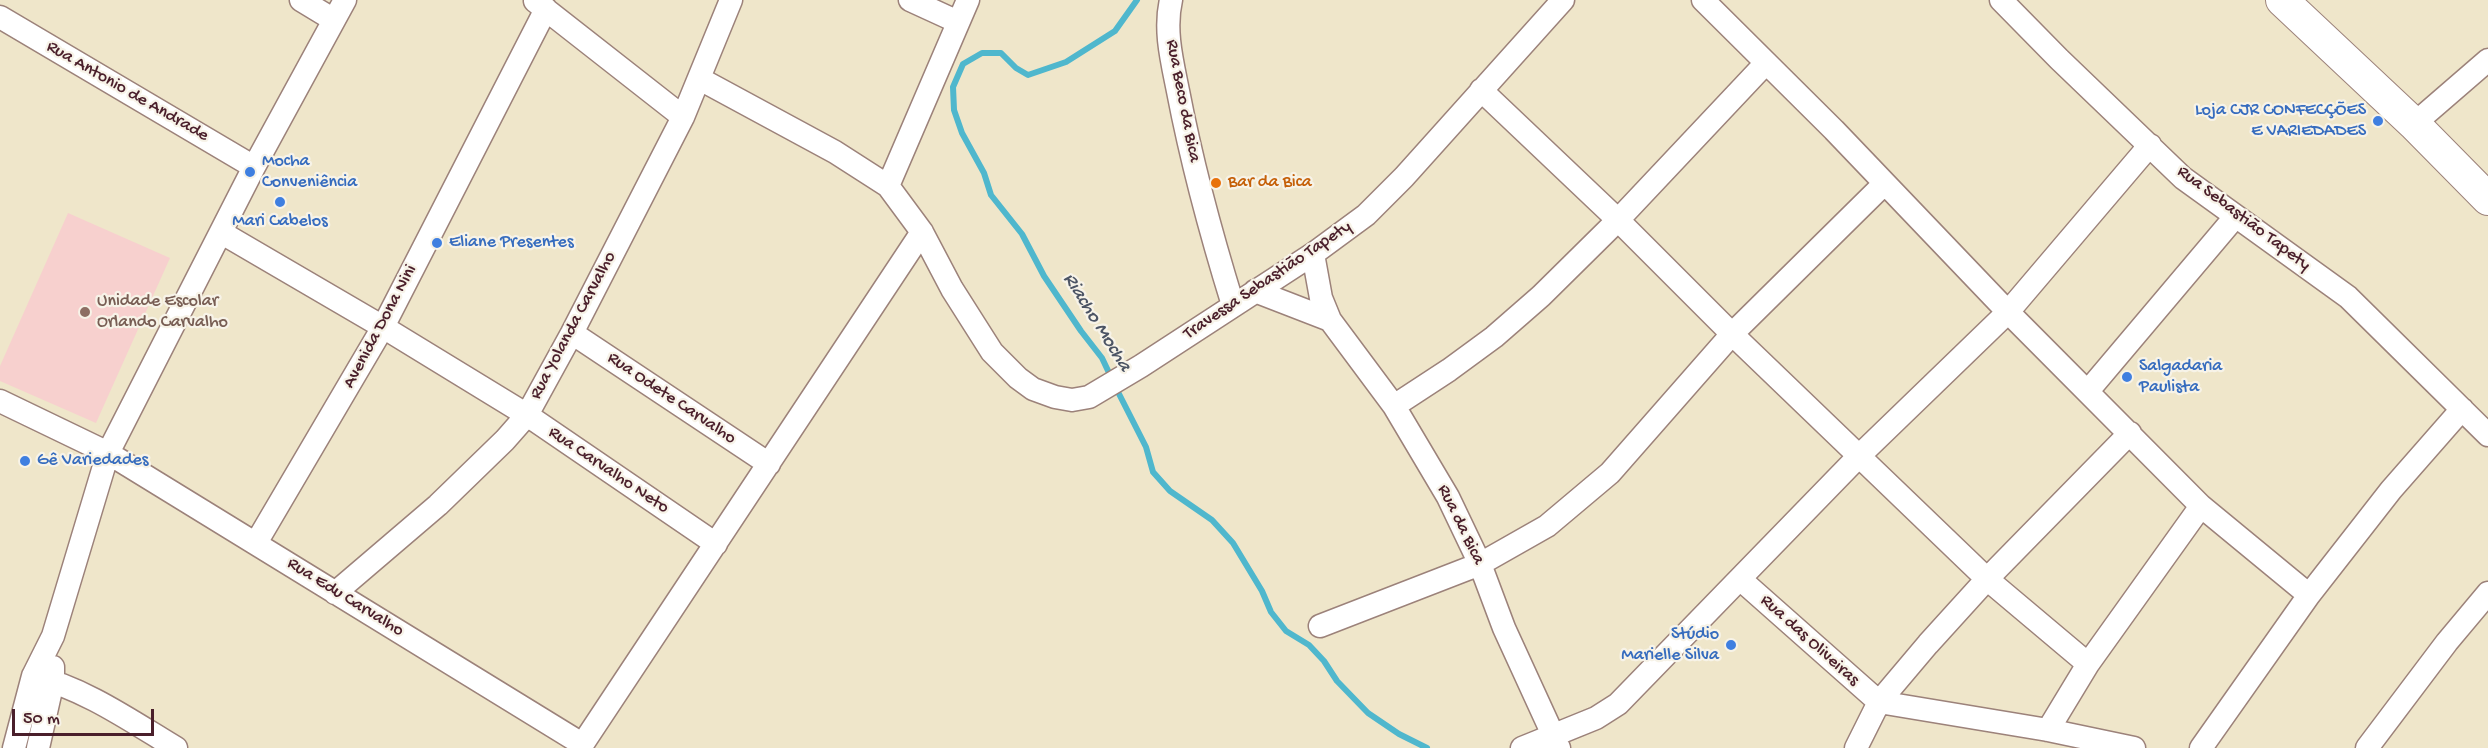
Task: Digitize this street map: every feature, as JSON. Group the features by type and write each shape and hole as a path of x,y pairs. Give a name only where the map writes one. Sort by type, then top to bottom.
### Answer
{"main road":[{"path":"2282,0 2414,124 2488,199"}],"street":[{"path":"38,748 43,679 53,636 108,453 222,233 254,166 340,10 301,0"},
{"name":"Rua Yolanda Carvalho","path":"335,593 438,505 505,440 527,415 572,333 682,117 700,79 731,0"},
{"path":"910,0 958,22"},
{"path":"888,186 968,0"},
{"name":"Rua Beco da Bica","path":"1171,0 1168,15 1171,51 1183,118 1208,224 1233,305"},
{"name":"Travessa Sebastião Tapety","path":"922,232 952,290 992,352 1018,378 1033,389 1054,397 1072,400 1089,397 1141,366 1313,254 1366,215 1404,177 1563,0"},
{"path":"1703,0 1834,130 2008,312 2200,506 2310,595"},
{"name":"Rua Sebastião Tapety","path":"2001,0 2059,59 2183,177 2348,297 2488,435"},
{"path":"539,4 682,117"},
{"name":"Avenida Dona Nini","path":"256,543 383,327 539,4"},
{"name":"Rua Antonio de Andrade","path":"0,17 254,166"},
{"path":"2414,124 2488,60"},
{"path":"1394,405 1449,370 1494,337 1541,296 1618,220 1766,64"},
{"path":"581,746 922,232 888,186 835,152 700,79"},
{"path":"1480,90 1618,220 1732,334 1987,579 2088,664"},
{"path":"1522,748 1557,742 1618,704 1859,456 2008,312 2150,145"},
{"path":"1320,626 1480,564 1547,526 1610,473 1732,334 1884,184"},
{"path":"2088,392 2235,217"},
{"name":"Rua Carvalho Neto","path":"222,233 527,415 716,544"},
{"name":"Rua da Bica","path":"1313,254 1321,298 1330,320 1394,405 1432,467 1480,564 1504,628 1557,742"},
{"path":"1255,291 1330,320"},
{"name":"Rua Odete Carvalho","path":"572,333 769,464"},
{"name":"Rua Edu Carvalho","path":"0,401 108,453 581,746"},
{"path":"2201,748 2310,595 2391,490 2462,409"},
{"path":"1856,748 1879,702 1987,579 2130,433"},
{"path":"2048,730 2088,664 2200,506"},
{"name":"Rua das Oliveiras","path":"1740,579 1879,702"},
{"path":"2367,748 2447,642 2488,593"},
{"path":"14,748 43,679"},
{"path":"43,679 104,706 176,748"},
{"path":"1879,702 2048,730 2134,748"}],"shaded area":[{"name":"Unidade Escolar Orlando Carvalho","path":"68,213 170,258 96,423 0,381 0,366"}],"waterway":[{"name":"Riacho Mocha","path":"1111,377 1102,358 1044,276 1022,234 991,195 984,173 962,133 954,110 953,87 963,64 982,53 1001,53 1016,68 1028,75 1066,62 1115,31 1137,0"},
{"name":"Riacho Mocha","path":"1115,386 1146,447 1153,472 1170,491 1212,520 1233,543 1262,591 1271,612 1286,631 1309,645 1324,661 1337,681 1368,713 1399,734 1427,748"}],"place":[{"name":"Loja CJR CONFECÇÕES E VARIEDADES","path":"2378,121"},
{"name":"Mocha Conveniência","path":"250,172"},
{"name":"Bar da Bica","path":"1216,183"},
{"name":"Mari Cabelos","path":"280,202"},
{"name":"Eliane Presentes","path":"437,243"},
{"name":"Unidade Escolar Orlando Carvalho","path":"85,312"},
{"name":"Salgadaria Paulista","path":"2127,377"},
{"name":"Gê Variedades","path":"25,461"},
{"name":"Stúdio Marielle Silva","path":"1731,645"}]}
